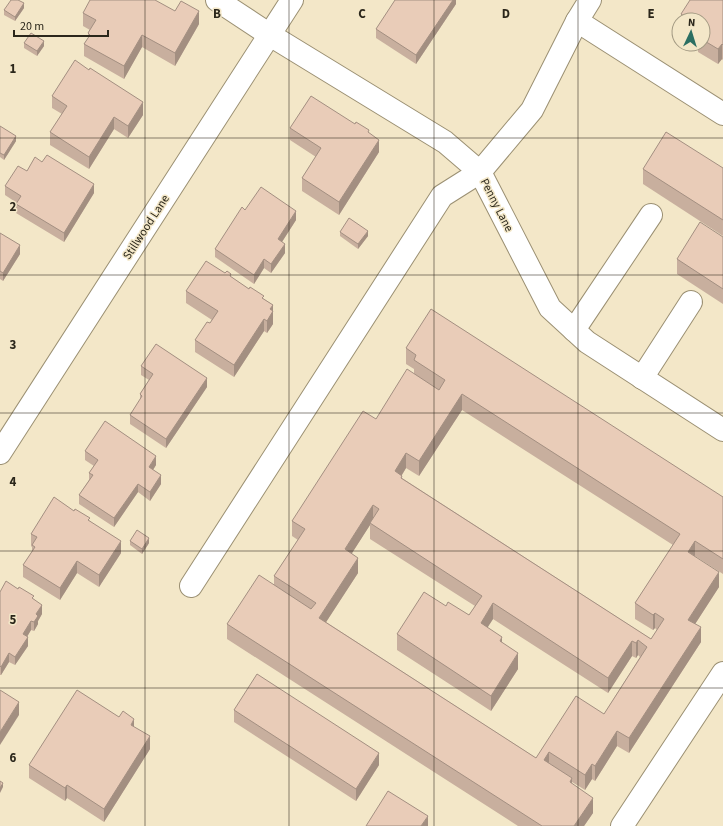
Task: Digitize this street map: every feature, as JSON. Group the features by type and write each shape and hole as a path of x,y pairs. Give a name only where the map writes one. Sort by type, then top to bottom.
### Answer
{"street":[{"name":"Penny Lane","path":"217,0 270,35 445,142 480,172 550,308 587,342 642,378 720,422"},
{"name":"Stillwood Lane","path":"0,453 292,0"},
{"path":"191,586 442,196 480,172 532,110 577,21 590,0"},
{"path":"577,21 723,114"},
{"path":"574,330 651,215"},
{"path":"642,378 691,302"},
{"path":"622,826 723,673"}],"building":[{"path":"11,0 18,0 24,3 15,17 4,10"},
{"path":"90,0 155,0 175,11 181,1 199,11 175,53 142,35 124,66 84,44 90,35 88,33 96,20 83,13"},
{"path":"395,0 453,0 416,55 376,29"},
{"path":"690,0 723,0 723,45 722,44 718,49 711,45 711,12 682,12"},
{"path":"31,33 44,41 37,51 24,43"},
{"path":"75,60 143,102 128,126 114,117 89,157 50,132 67,106 52,96"},
{"path":"311,96 355,124 356,122 369,130 368,132 379,140 339,202 302,178 321,148 290,128"},
{"path":"0,126 16,136 4,155 0,153"},
{"path":"666,132 723,168 723,220 643,169"},
{"path":"47,155 94,184 64,233 16,204 21,196 5,186 18,166 27,171 35,157 42,162"},
{"path":"261,187 296,211 278,239 285,244 271,264 264,259 254,275 215,249 242,207 245,210"},
{"path":"349,218 368,231 358,244 340,232"},
{"path":"700,222 723,237 723,289 677,259"},
{"path":"0,233 20,245 3,273 0,271"},
{"path":"206,261 225,273 227,271 231,274 230,276 249,289 250,287 264,296 262,298 273,305 270,309 273,311 267,321 264,319 234,365 195,340 207,322 210,323 218,311 186,291"},
{"path":"431,309 723,497 723,559 695,541 688,552 719,572 688,620 701,627 629,738 617,731 595,766 592,764 585,775 549,752 544,760 572,778 570,782 593,798 574,826 542,826 227,624 259,575 311,609 316,603 274,576 305,529 292,521 363,411 376,419 407,369 439,390 445,380 414,360 416,355 406,348","holes":["462,394 680,534 635,603 653,615 655,613 664,619 651,639 401,478 402,476 395,471 406,453 419,461","373,505 379,509 370,523 482,596 469,615 448,602 446,606 424,592 397,634 491,696 518,653 500,641 502,637 481,623 493,603 608,678 632,641 636,643 638,640 647,647 604,714 576,696 536,758 319,618 358,558 345,549"]},
{"path":"156,344 207,378 166,439 130,415 142,396 140,394 153,374 141,366"},
{"path":"105,421 156,456 149,467 161,475 150,492 138,484 114,518 79,495 93,475 89,473 98,460 85,451"},
{"path":"54,497 74,511 75,509 90,518 88,520 121,541 99,575 77,561 60,588 23,565 35,547 32,545 37,537 31,534"},
{"path":"137,530 149,538 142,549 130,541"},
{"path":"6,581 18,589 19,587 34,596 32,598 42,605 36,614 38,616 34,622 31,621 23,634 28,637 15,657 9,653 1,667 0,592"},
{"path":"257,674 379,753 356,789 234,710"},
{"path":"0,690 19,702 0,732"},
{"path":"77,690 119,717 123,711 134,719 131,725 150,736 104,809 67,785 65,788 29,765"},
{"path":"0,781 3,783 0,788"},
{"path":"388,791 428,816 421,826 366,826"}]}
